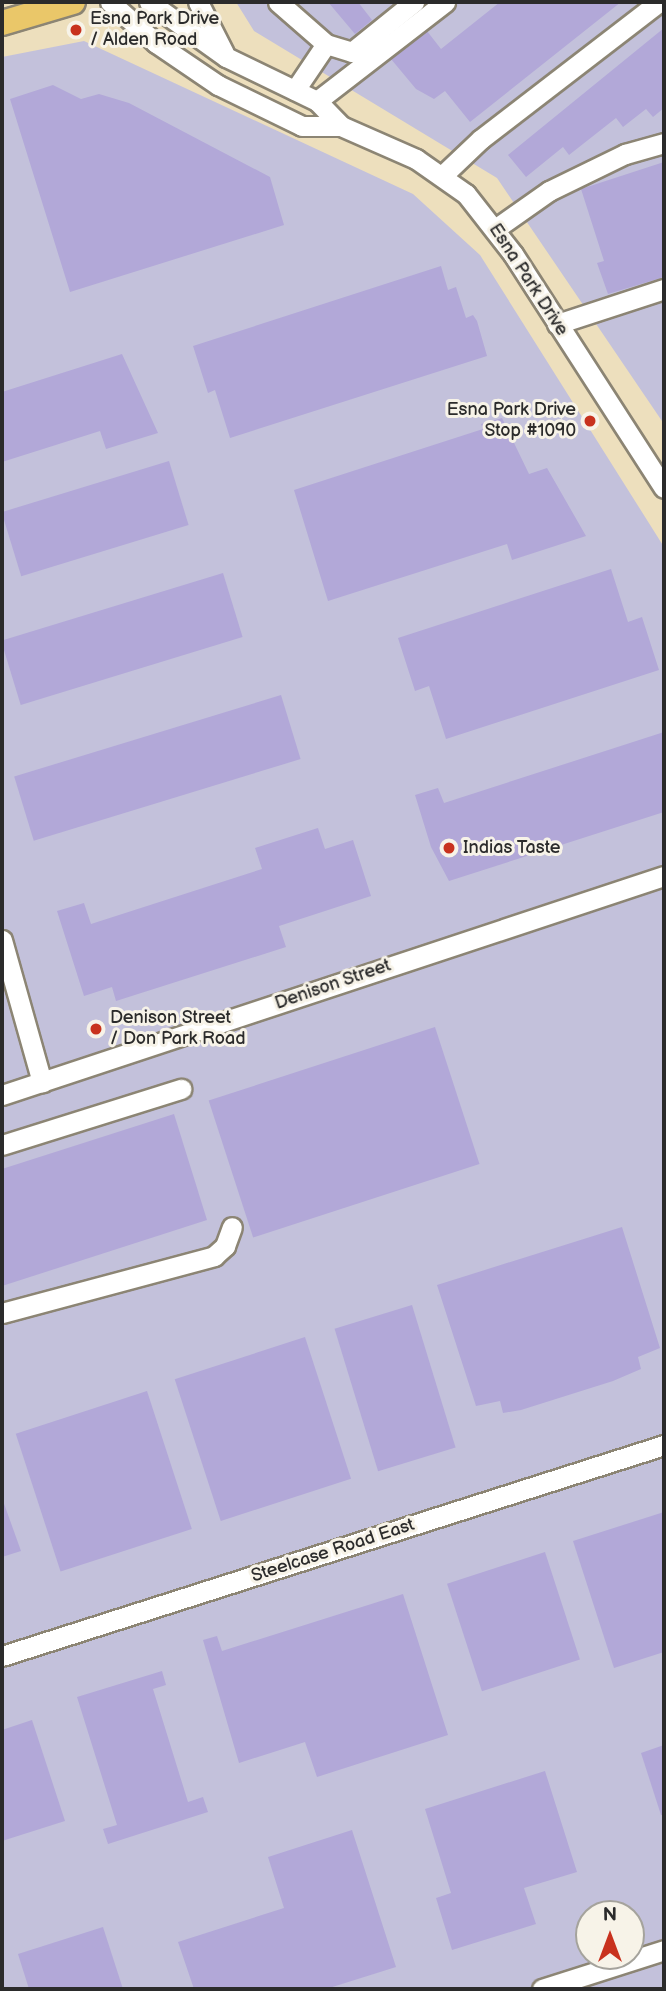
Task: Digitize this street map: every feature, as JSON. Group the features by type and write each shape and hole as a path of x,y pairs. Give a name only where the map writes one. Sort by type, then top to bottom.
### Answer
{"main road":[{"path":"2,23 73,2"}],"street":[{"name":"Esna Park Drive","path":"110,2 156,43 218,85 302,126 341,125"},
{"name":"Esna Park Drive","path":"149,2 226,57 317,101 341,125 443,175 495,229 664,488"},
{"path":"198,2 226,57"},
{"path":"278,2 326,44 352,52 414,2"},
{"path":"317,101 445,2"},
{"path":"443,175 481,139 659,2"},
{"path":"295,90 326,44"},
{"path":"495,229 549,191 625,154 664,143"},
{"path":"557,324 664,289"},
{"name":"Denison Street","path":"2,1095 664,876"},
{"path":"2,940 42,1082"},
{"path":"2,1145 181,1089"},
{"path":"2,1313 214,1256 225,1246 232,1227"},
{"name":"Steelcase Road East","path":"2,1656 664,1445"},
{"path":"542,1989 664,1950"}],"shaded area":[{"path":"236,2 664,2 664,424 497,178 254,31"},
{"path":"84,41 413,194 480,255 664,547 664,1989 2,1989 2,57"}],"building":[{"path":"328,2 358,2 372,20 355,34"},
{"path":"500,2 621,2 470,122 445,91 434,99 416,89 391,59 427,31 441,49"},
{"path":"664,28 664,108 653,117 646,109 623,127 616,118 569,155 563,147 526,177 508,155"},
{"path":"53,85 81,99 99,94 129,103 270,177 284,225 70,292 10,99"},
{"path":"664,162 664,277 608,294 597,263 604,261 581,189"},
{"path":"441,266 448,290 456,287 466,318 473,315 477,321 487,356 230,438 215,390 208,393 193,346"},
{"path":"122,354 158,433 106,449 100,431 2,462 2,392"},
{"path":"502,418 529,474 547,468 586,536 512,560 507,544 328,601 294,490 483,429 481,424"},
{"path":"169,461 189,525 21,576 2,512"},
{"path":"611,569 628,622 642,617 659,670 446,739 429,686 415,691 398,638"},
{"path":"223,573 243,637 21,705 2,641"},
{"path":"281,695 301,759 34,841 14,777"},
{"path":"664,732 664,812 449,881 431,847 415,795 438,788 444,803"},
{"path":"318,828 325,849 353,840 371,896 279,926 286,947 116,1001 112,987 84,996 57,911 84,903 91,924 262,869 255,848"},
{"path":"435,1027 479,1164 253,1237 209,1101"},
{"path":"174,1114 207,1220 2,1286 2,1169"},
{"path":"622,1227 660,1348 638,1357 641,1369 613,1381 521,1410 503,1413 500,1401 476,1406 437,1285"},
{"path":"412,1305 456,1447 378,1471 335,1329"},
{"path":"305,1337 351,1479 221,1521 175,1379"},
{"path":"147,1391 192,1529 61,1572 16,1434"},
{"path":"2,1498 21,1551 2,1557"},
{"path":"664,1512 664,1652 614,1668 573,1541"},
{"path":"545,1552 580,1659 482,1691 447,1584"},
{"path":"403,1594 448,1735 317,1777 305,1742 239,1763 203,1640 217,1636 222,1651"},
{"path":"162,1671 166,1685 153,1689 188,1802 203,1797 208,1812 108,1844 103,1829 117,1825 77,1697"},
{"path":"32,1720 65,1821 2,1841 2,1730"},
{"path":"664,1745 664,1815 661,1815 641,1753"},
{"path":"545,1771 577,1872 524,1888 536,1924 452,1950 436,1898 451,1893 425,1809"},
{"path":"352,1830 396,1967 326,1989 194,1989 178,1942 284,1908 268,1857"},
{"path":"103,1927 123,1989 29,1989 18,1954"}],"place":[{"name":"Esna Park Drive / Alden Road","path":"76,30"},
{"name":"Esna Park Drive Stop #1090","path":"590,421"},
{"name":"Indias Taste","path":"449,848"},
{"name":"Denison Street / Don Park Road","path":"96,1029"}]}
